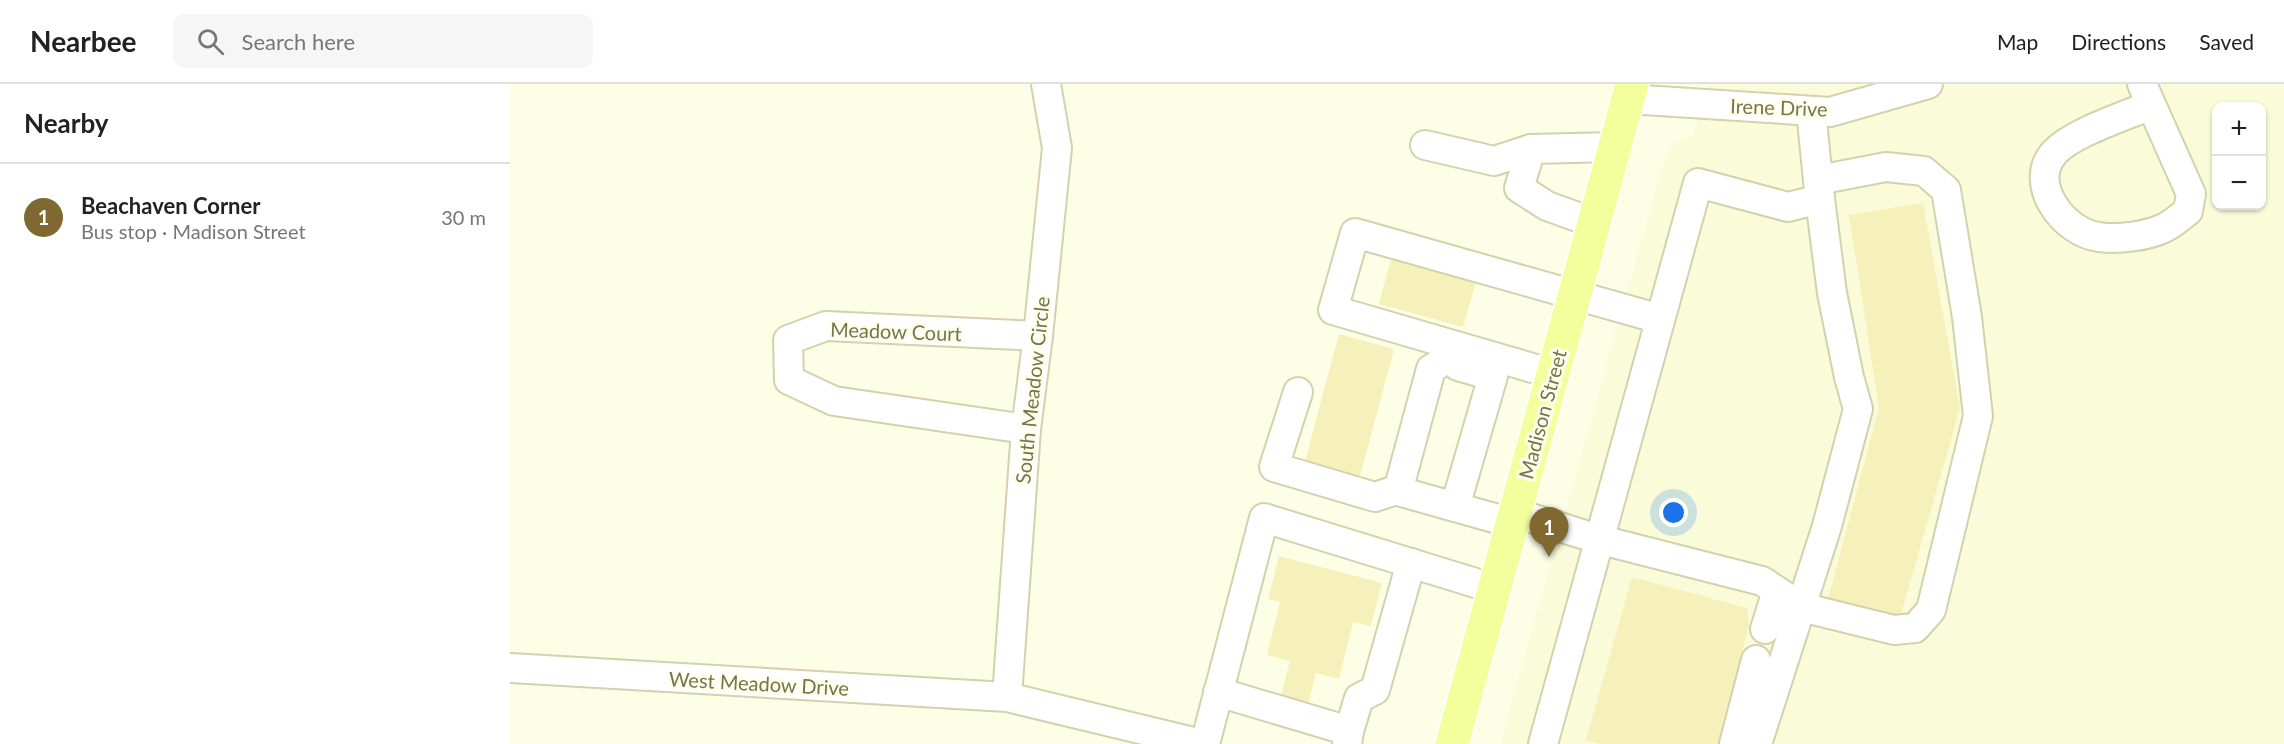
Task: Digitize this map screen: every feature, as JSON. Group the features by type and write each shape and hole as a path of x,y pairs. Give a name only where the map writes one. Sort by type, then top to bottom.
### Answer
{"main road":[{"name":"Madison Street","path":"1452,744 1630,91"}],"street":[{"name":"South Meadow Circle","path":"1007,697 1026,429 1057,148 1046,84"},
{"name":"Irene Drive","path":"1630,91 1739,95 1811,111 1830,112 1928,84"},
{"path":"2146,94 2191,194 2188,211 2165,228 2123,238 2097,237 2073,228 2054,207 2047,191 2044,171 2052,154 2066,141 2146,94"},
{"path":"1757,744 1827,526 1858,409 1832,294 1811,111"},
{"path":"1425,145 1494,161 1531,149 1614,147"},
{"path":"1531,149 1519,188 1547,206 1594,223"},
{"path":"1398,489 1398,491 1455,507 1514,518 1601,540 1762,581 1801,606 1894,630 1915,628 1931,610 1978,416 1967,317 1946,190 1924,171 1886,167 1819,190 1788,207 1698,183 1601,540 1543,744"},
{"path":"1455,507 1493,376 1445,353 1333,310 1355,233 1660,319"},
{"name":"Meadow Court","path":"1026,429 834,401 789,380 788,340 826,326 1038,336"},
{"path":"1445,353 1553,374"},
{"path":"1398,489 1431,369 1445,353"},
{"path":"1298,392 1274,467 1375,497 1398,489"},
{"path":"1203,744 1264,518 1495,589"},
{"path":"1218,693 1348,737 1359,698 1375,690 1411,563"},
{"path":"1765,629 1777,591"},
{"path":"1734,744 1756,660"},
{"name":"West Meadow Drive","path":"510,668 1007,697 1203,744"}],"shaded area":[{"path":"1707,84 2284,84 2284,744 1500,744 1665,157 1672,144 1682,138 1693,136"}],"building":[{"path":"1923,203 1960,408 1900,618 1828,599 1879,408 1849,215"},
{"path":"1393,252 1478,275 1463,327 1379,304"},
{"path":"1339,334 1394,349 1359,480 1304,465"},
{"path":"1279,556 1382,583 1371,626 1353,622 1339,679 1316,673 1308,705 1280,699 1290,661 1267,655 1280,602 1268,599"},
{"path":"1632,577 1747,608 1749,625 1719,744 1599,744 1586,740"}],"place":[{"name":"Beachaven Corner","path":"1549,557"}]}
